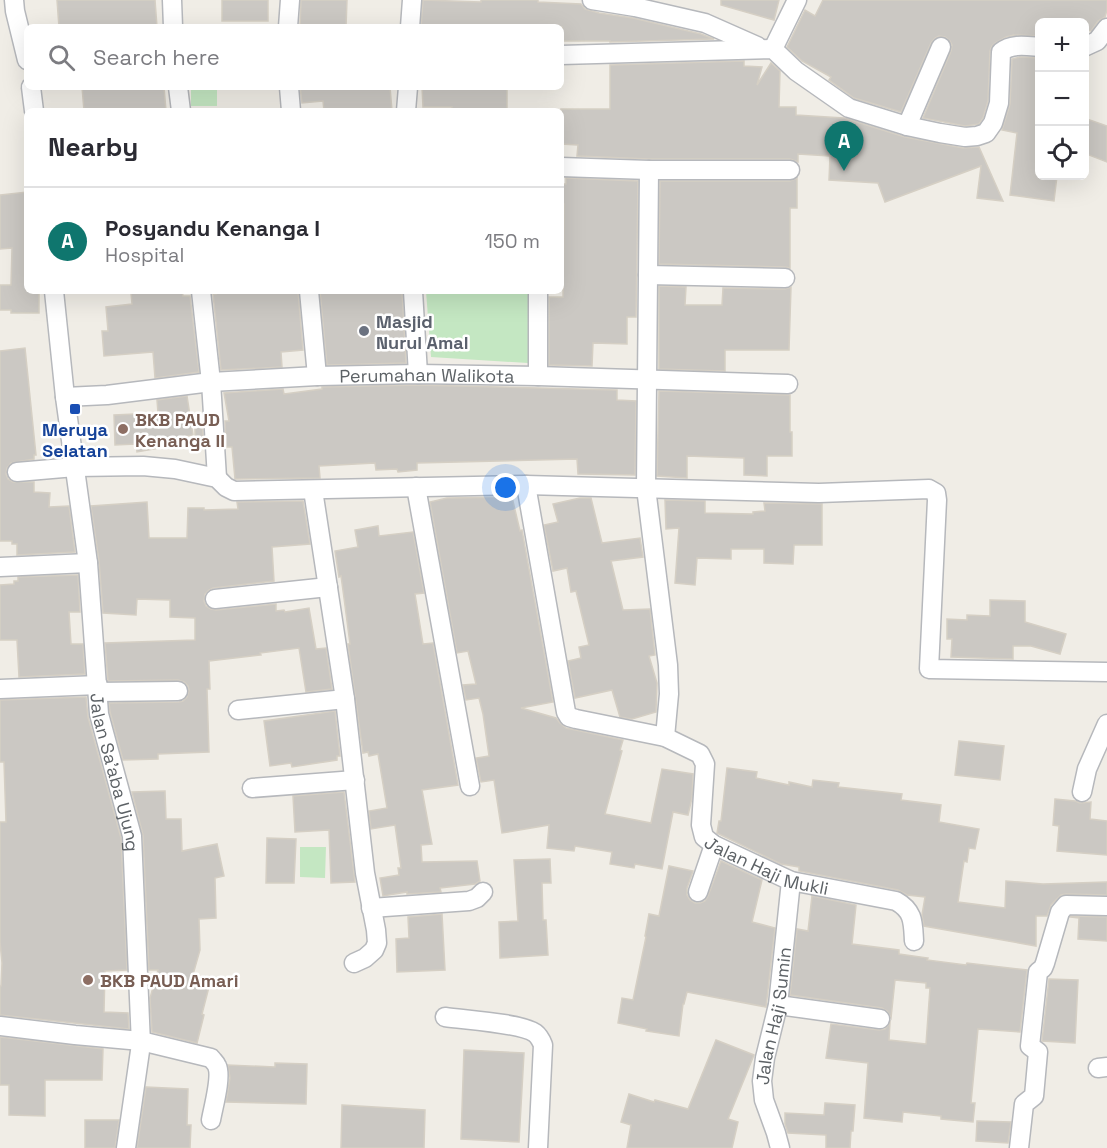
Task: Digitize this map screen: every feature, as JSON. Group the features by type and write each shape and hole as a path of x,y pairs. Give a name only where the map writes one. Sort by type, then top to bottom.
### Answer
{"street":[{"path":"14,0 24,48"},
{"path":"172,0 173,24"},
{"path":"288,24 290,0"},
{"path":"410,24 412,0"},
{"path":"592,0 635,7 705,24 768,49 849,108 907,126 965,137 986,133 993,123 999,103 1002,52 1019,45 1035,47"},
{"path":"768,49 797,0"},
{"path":"1089,45 1097,41 1107,28"},
{"path":"907,126 941,47"},
{"path":"564,55 768,49"},
{"path":"31,90 34,108"},
{"path":"178,90 181,108"},
{"path":"289,90 291,108"},
{"path":"406,108 408,90"},
{"path":"564,167 649,170 790,170"},
{"path":"649,170 646,488 668,665 669,694 665,737"},
{"path":"648,274 785,278"},
{"name":"Jalan Sa'aba Ujung","path":"54,294 65,397 88,563 99,714 132,836 141,1044 126,1148"},
{"path":"201,294 211,382 217,478"},
{"path":"309,294 317,376"},
{"path":"412,294 418,374"},
{"path":"538,294 538,376"},
{"name":"Perumahan Walikota","path":"65,397 106,395 211,382 317,376 418,374 788,384"},
{"path":"17,472 75,467 143,466 175,469 217,478 234,491 526,485 819,493 929,489 936,493 938,500 929,669 1107,672"},
{"name":"Jalan Haji Mukli","path":"526,485 566,712 569,717 665,737 700,754 705,764 702,825 704,837 714,845 791,881 896,901 908,910 911,916 914,941"},
{"path":"416,487 470,786"},
{"path":"313,490 345,699 365,873 376,930 377,943 374,950 370,955 354,963"},
{"path":"0,567 88,563"},
{"path":"215,600 328,587"},
{"path":"0,689 98,688 178,691"},
{"path":"238,710 345,699"},
{"path":"1083,792 1087,769 1107,724"},
{"path":"252,788 355,780"},
{"path":"698,892 714,845"},
{"name":"Jalan Haji Sumin","path":"780,1148 764,1100 762,1081 765,1058 778,1005 791,881"},
{"path":"371,908 469,901 477,898 483,892"},
{"path":"1019,1148 1024,1104 1034,1096 1038,1052 1030,1046 1038,972 1043,968 1060,912 1066,905 1107,906"},
{"path":"778,1005 880,1019"},
{"path":"445,1017 518,1027 538,1035 543,1045 538,1148"},
{"path":"0,1026 141,1041 211,1058 218,1066 217,1091 211,1120"}],"green space":[{"path":"191,90 217,90 217,106 191,106"},
{"path":"426,294 528,294 528,363 431,357"},
{"path":"300,847 326,847 325,878 300,877"}],"building":[{"path":"57,0 155,0 157,24 59,24"},
{"path":"222,0 268,0 268,21 222,21"},
{"path":"301,0 347,0 346,24 300,24"},
{"path":"423,0 481,2 481,0 538,0 538,2 581,4 585,9 599,13 633,18 714,39 564,41 564,24 421,24"},
{"path":"721,0 779,0 774,20 721,5"},
{"path":"823,0 1107,0 1105,17 1098,21 1091,31 1089,30 1089,18 1035,18 1035,36 1014,35 995,43 990,51 988,101 983,118 979,124 965,126 923,118 951,51 952,45 945,37 939,36 931,43 901,112 854,98 829,80 831,77 802,61 787,47 805,10 815,16"},
{"path":"1035,58 1035,180 1057,180 1054,201 1010,195 1017,133 1002,130 1010,104 1012,59"},
{"path":"744,61 744,66 762,67 757,85 771,63 780,71 779,107 796,107 796,115 844,118 905,137 963,148 979,147 1003,201 977,198 981,166 885,202 878,183 829,180 830,156 798,154 798,162 790,159 649,159 577,156 578,145 564,144 564,109 610,109 610,65"},
{"path":"82,90 164,90 166,108 84,108"},
{"path":"300,90 390,90 392,108 324,108 323,101 302,103"},
{"path":"422,90 507,90 507,108 423,107"},
{"path":"1089,120 1107,126 1107,162 1089,155"},
{"path":"566,178 638,181 636,317 627,317 627,344 593,343 592,366 549,365 549,297 563,297 564,294 564,184 566,184"},
{"path":"797,178 797,208 790,208 790,268 659,264 660,181 790,181"},
{"path":"24,192 24,294 39,294 39,313 11,313 11,310 0,310 0,285 11,285 12,248 0,249 0,195"},
{"path":"659,286 686,287 685,305 722,305 723,288 785,289 791,287 789,350 725,350 725,371 659,369"},
{"path":"131,294 190,296 199,372 155,378 153,352 104,356 102,331 108,331 106,307 132,304"},
{"path":"213,294 298,294 303,350 281,352 282,367 221,370"},
{"name":"Masjid Nurul Amal","path":"320,294 402,294 406,363 327,365"},
{"path":"25,348 36,455 34,459 11,463 6,474 13,482 34,482 34,492 50,493 49,507 69,506 75,552 17,555 17,544 12,544 12,541 0,541 0,351"},
{"path":"418,385 617,390 617,400 636,401 635,475 578,474 577,459 417,463 417,470 398,472 397,469 376,470 375,463 319,466 320,478 235,479 232,447 226,447 225,421 229,421 224,393 283,389 284,394 322,389 322,387"},
{"path":"659,391 790,395 792,456 767,456 767,476 744,475 744,458 687,456 687,478 657,476"},
{"path":"187,396 193,435 159,441 160,448 137,452 136,444 115,445 114,415 158,413 157,400"},
{"path":"195,421 202,421 204,447 195,447"},
{"path":"512,497 520,531 522,530 553,702 521,708 556,718 566,728 623,740 605,814 651,823 662,769 693,774 692,798 688,815 673,812 662,869 635,864 634,868 610,864 612,852 575,846 574,851 547,848 549,825 502,833 494,780 481,782 476,758 489,756 483,714 479,698 466,700 463,685 476,684 468,651 457,653 430,502 447,498"},
{"path":"591,498 602,543 640,538 643,557 611,561 623,610 650,609 655,655 649,656 657,683 656,712 632,719 620,717 612,690 575,698 568,661 581,658 579,647 589,645 576,591 571,592 567,568 553,571 544,525 558,522 553,504"},
{"path":"665,500 705,501 705,513 753,514 753,512 765,511 764,503 822,504 822,545 794,545 793,564 764,563 764,549 731,549 731,559 697,558 695,585 675,583 679,528 666,529"},
{"path":"303,501 310,544 272,547 274,581 213,588 205,594 204,601 206,606 216,610 276,604 276,611 284,610 285,612 309,608 316,649 326,648 332,689 306,692 299,648 209,661 210,689 207,689 209,752 158,754 158,759 123,760 109,703 179,702 187,697 189,690 184,682 178,680 108,681 105,643 195,640 195,618 170,617 170,600 137,599 136,615 103,613 99,561 91,506 147,502 149,538 187,538 188,508 238,509 237,502"},
{"path":"378,526 379,536 413,532 424,593 415,594 423,644 433,643 458,785 422,790 432,844 421,845 422,862 477,861 480,881 475,884 440,888 441,892 407,894 407,892 383,896 380,878 399,875 398,868 401,868 395,825 371,829 369,811 387,808 378,754 369,756 368,752 363,753 341,576 339,577 335,551 358,547 355,530"},
{"path":"78,575 80,612 69,612 71,644 83,644 85,674 19,677 17,640 0,640 0,585 14,584 14,581 18,581 18,577"},
{"path":"990,600 1025,601 1025,622 1066,634 1060,654 1031,646 1013,646 1013,659 951,657 952,639 947,639 947,619 967,620 967,615 990,616"},
{"path":"86,697 88,717 121,838 127,970 105,971 104,1012 128,1013 129,1029 0,1015 2,963 0,822 6,822 4,762 0,762 0,700"},
{"path":"335,711 340,756 337,756 337,760 292,767 291,763 270,766 264,721"},
{"path":"959,741 1004,746 1000,780 955,775"},
{"path":"727,768 757,772 756,778 789,785 789,782 812,787 813,780 839,783 838,787 902,794 901,800 941,805 939,822 979,829 975,849 969,848 967,862 964,861 958,902 1005,908 1006,881 1043,884 1107,882 1107,895 1061,895 1051,905 1047,916 1036,916 1036,946 924,926 922,915 925,897 799,871 799,867 781,864 717,833 719,821 721,821"},
{"path":"165,791 166,819 181,819 182,851 217,844 224,876 215,878 216,918 199,919 200,950 192,978 210,983 197,1043 152,1032 150,998 158,970 149,970 143,835 132,792"},
{"path":"344,792 355,882 331,883 329,830 295,832 293,796"},
{"path":"1055,799 1080,803 1091,802 1090,819 1107,821 1107,855 1057,851 1059,826 1053,825"},
{"path":"267,838 296,839 294,883 266,883"},
{"path":"550,859 551,883 542,883 543,920 546,920 548,955 500,958 499,922 518,921 514,860"},
{"path":"721,861 762,880 752,922 775,928 766,1007 687,992 679,1036 646,1031 647,1029 618,1023 622,998 633,1000 649,914 659,916 669,866 693,871 687,895 690,900 700,903 708,896"},
{"path":"812,896 856,905 852,944 899,950 899,954 928,958 927,960 1027,970 1020,1032 978,1029 971,1103 975,1103 973,1122 903,1112 902,1122 864,1118 868,1063 826,1058 831,1024 879,1030 885,1029 890,1022 889,1040 926,1044 930,988 926,988 926,983 895,980 891,1018 882,1008 790,995 797,929 808,931"},
{"path":"442,914 445,970 397,972 396,939 409,938 408,917"},
{"path":"1071,916 1107,917 1107,941 1078,939 1079,918"},
{"path":"1049,979 1078,980 1075,1043 1042,1041"},
{"path":"0,1037 103,1049 102,1080 45,1080 45,1116 9,1115 9,1085 0,1085"},
{"path":"716,1040 754,1055 728,1119 738,1122 732,1148 627,1148 631,1125 621,1122 629,1094 688,1109"},
{"path":"464,1050 524,1053 519,1142 461,1139"},
{"path":"275,1063 307,1064 306,1104 226,1102 230,1078 228,1065 275,1067"},
{"path":"146,1087 188,1089 187,1125 191,1125 190,1148 137,1148"},
{"path":"825,1103 855,1105 850,1148 826,1148 826,1135 788,1133 785,1113 824,1115"},
{"path":"342,1105 425,1110 424,1148 341,1148"},
{"path":"85,1120 119,1120 115,1148 85,1148"},
{"path":"977,1121 1011,1122 1008,1143 976,1141"}],"place":[{"name":"Posyandu Kenanga I","path":"844,171"},
{"name":"Masjid Nurul Amal","path":"364,331"},
{"name":"Meruya Selatan","path":"75,409"},
{"name":"BKB PAUD Kenanga II","path":"123,429"},
{"name":"BKB PAUD Amari","path":"88,980"}]}
